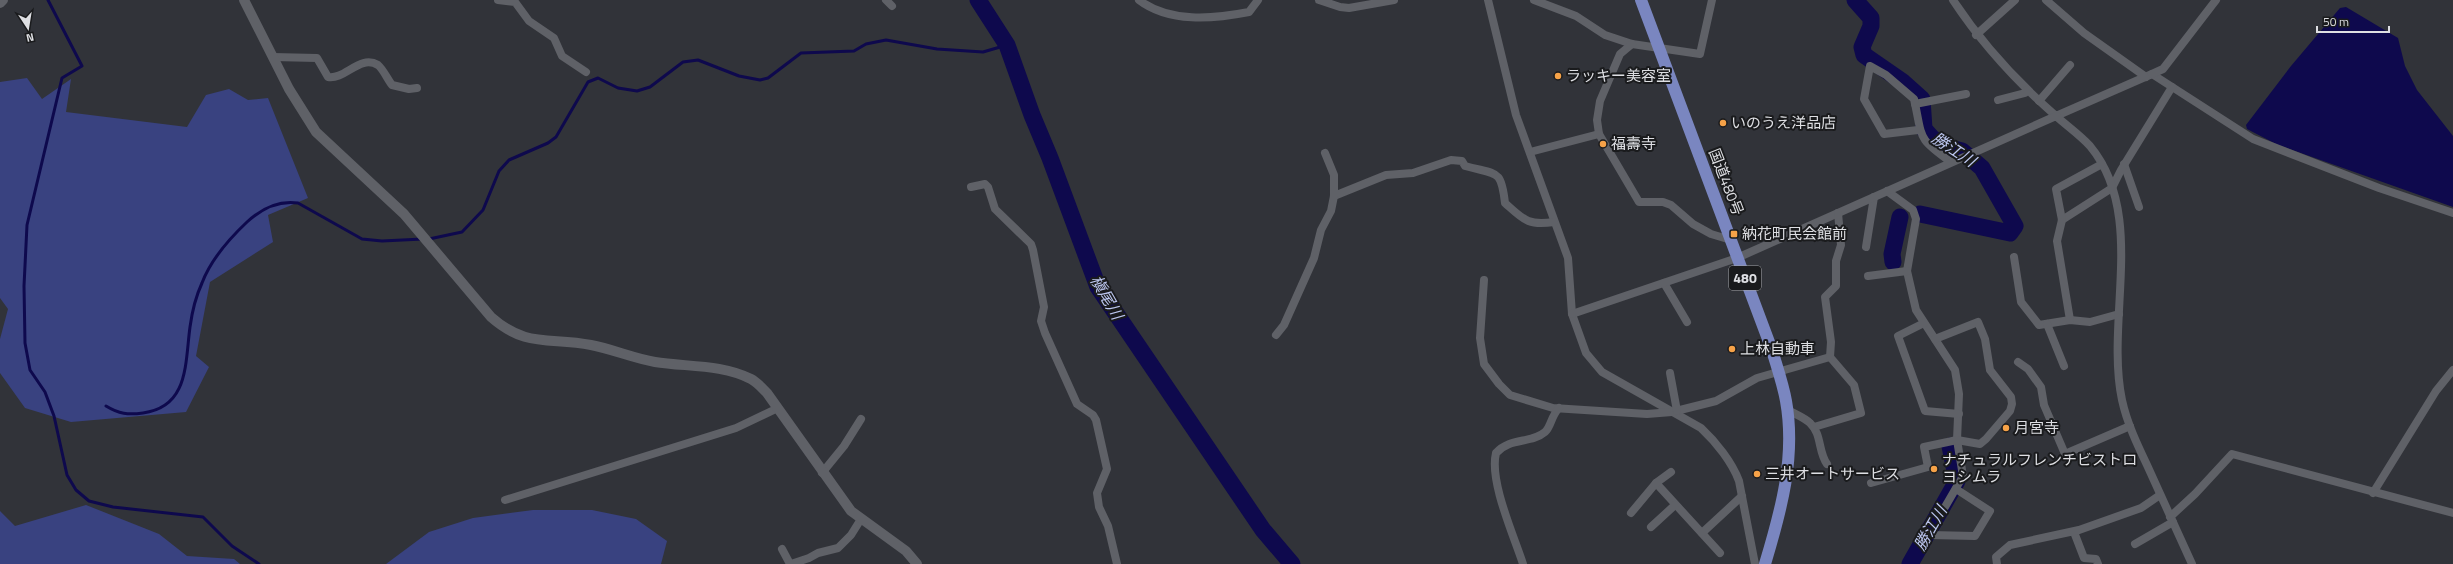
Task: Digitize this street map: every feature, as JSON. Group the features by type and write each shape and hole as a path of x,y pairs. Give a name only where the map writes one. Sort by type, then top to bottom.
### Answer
{"highway":[{"name":"国道480号","path":"1641,0 1731,240 1778,371 1788,410 1788,468 1782,508 1765,564"}],"street":[{"path":"0,3 3,0"},
{"path":"244,0 289,89 316,132 404,214 491,317 505,329 521,337 539,341 590,345 655,362 722,370 752,379 767,393 822,473 851,511 906,550 917,564"},
{"path":"498,0 515,2 529,21 554,38 562,56 586,72"},
{"path":"886,0 892,6"},
{"path":"1139,0 1151,9 1168,14 1211,17 1249,12 1258,0"},
{"path":"1319,0 1340,7 1349,8 1394,0"},
{"path":"1488,0 1506,81 1554,222 1568,258 1572,314 1586,353 1593,364 1602,372 1674,411 1708,434 1735,470 1742,496 1755,564"},
{"path":"1534,0 1576,16 1605,35 1632,44 1700,54 1712,0"},
{"path":"1953,0 1976,35 2027,90 2090,146 2102,164 2112,188 2120,223 2118,374 2122,400 2130,426 2192,564"},
{"path":"1976,35 2015,0"},
{"path":"2046,0 2084,33 2149,75 2172,86 2253,139 2380,188 2453,213"},
{"path":"1572,314 1737,258 1962,157 2163,70 2216,0"},
{"path":"1632,44 1620,54 1600,101 1597,120 1599,134 1639,202 1663,202 1670,205 1693,224 1711,234 1731,240"},
{"path":"273,57 317,58 328,77 334,78 362,63 372,63 379,66 392,85 409,89 417,88"},
{"path":"2039,101 2070,65"},
{"path":"1918,130 1884,134 1864,99 1870,66 1886,75 1919,104 1918,130 1930,146 1952,162"},
{"path":"2062,220 2112,188 2124,164 2172,86"},
{"path":"1998,100 2025,93 2027,90"},
{"path":"1919,104 1966,94"},
{"path":"1530,152 1599,134"},
{"path":"1276,335 1284,325 1314,258 1321,230 1331,211 1334,196 1334,175 1325,153"},
{"path":"1334,196 1386,175 1413,173 1451,160 1462,160 1465,166 1497,174 1503,182 1505,203 1524,220 1536,225 1554,222"},
{"path":"2070,320 2057,241 2062,220 2056,189 2102,164"},
{"path":"2124,164 2139,207"},
{"path":"971,187 985,184 988,187 995,209 1031,244 1044,307 1041,321 1045,333 1077,404 1093,415 1096,420 1107,469 1097,492 1099,507 1108,526 1117,564"},
{"path":"1887,191 1908,204 1913,210 1916,219 1907,271 1916,310 1955,370 1959,394 1957,440 1963,476 1945,506"},
{"path":"1866,248 1874,196"},
{"path":"1814,427 1861,414 1854,384 1830,357 1832,342 1825,297 1836,286 1836,261 1841,245 1838,213"},
{"path":"2014,257 2020,302 2039,325 2070,320 2090,322 2119,314"},
{"path":"1868,276 1907,271"},
{"path":"1484,280 1480,338 1484,364 1499,384 1510,395 1540,405 1559,408 1647,414 1674,411 1724,398 1756,378 1830,357"},
{"path":"1664,283 1687,322"},
{"path":"1871,483 1928,467 1924,447 1957,440 1980,444 2010,411 2012,404 2011,397 1990,370 1984,339 1978,322 1935,339"},
{"path":"1924,323 1898,336 1925,411 1958,414"},
{"path":"2047,324 2064,366"},
{"path":"2018,362 2028,369 2042,387 2044,405 2065,454 2130,426"},
{"path":"2373,493 2436,391 2453,370"},
{"path":"1670,373 1674,411"},
{"path":"505,500 736,428 778,408"},
{"path":"1524,564 1504,508 1495,467 1496,453 1501,447 1513,442 1540,436 1546,432 1551,416 1559,408"},
{"path":"1788,410 1810,422 1814,427 1822,458 1827,464"},
{"path":"822,473 844,446 861,419"},
{"path":"2135,544 2172,519 2232,454 2373,493 2453,513"},
{"path":"1631,513 1656,484 1671,472"},
{"path":"1656,484 1720,552"},
{"path":"1930,535 1975,536 1990,510 1956,489"},
{"path":"1997,564 1996,557 2010,546 2074,532 2141,508 2160,495"},
{"path":"1702,533 1742,496"},
{"path":"1651,528 1675,505"},
{"path":"782,549 791,564 809,558 818,553 838,548 851,535 861,519"},
{"path":"2074,532 2084,558 2096,559 2098,564"}],"shaded area":[{"path":"2346,7 2398,38 2405,66 2417,90 2453,136 2453,207 2278,145 2247,129 2246,125 2291,66 2340,8"},
{"path":"27,78 42,99 71,79 66,112 187,127 206,95 229,89 248,100 268,98 308,198 268,215 273,242 210,282 196,356 209,367 186,412 71,422 25,408 0,373 0,339 8,309 0,298 0,82"},
{"path":"86,505 159,534 187,556 234,559 240,564 0,564 0,511 15,526"},
{"path":"533,510 592,510 636,519 667,541 661,564 386,564 429,532 473,518"}],"waterway":[{"path":"48,0 82,66 62,78 27,225 24,286 25,343 30,370 45,392 54,416 67,475 76,490 89,501 113,507 203,517 232,546 259,564"},
{"name":"槇尾川","path":"978,0 1007,45 1032,115 1050,158 1098,287 1263,530 1292,564"},
{"name":"勝江川","path":"1855,0 1871,18 1871,26 1862,47 1864,55 1903,82 1922,99 1924,129 1932,138 1946,147 1962,151 1982,168 2015,226 2010,233 1920,214"},
{"path":"429,239 462,232 483,210 499,171 509,160 548,143 556,137 588,82 598,78 618,88 637,91 650,87 683,62 698,60 739,76 760,80 768,78 801,53 854,51 866,44 886,40 937,49 983,52 1007,45"},
{"path":"106,406 115,411 124,413 143,413 158,409 169,402 177,393 185,368 193,310 206,274 215,258 227,242 247,222 264,209 277,204 291,202 298,203 362,239 382,241 423,239"},
{"name":"勝江川","path":"1893,262 1892,254 1900,217"},
{"name":"勝江川","path":"1910,564 1957,481 1950,446"}],"place":[{"name":"ラッキー美容室","path":"1558,76"},
{"name":"いのうえ洋品店","path":"1723,123"},
{"name":"福壽寺","path":"1603,144"},
{"name":"納花町民会館前","path":"1734,234"},
{"name":"上林自動車","path":"1732,349"},
{"name":"月宮寺","path":"2006,428"},
{"name":"ナチュラルフレンチビストロ ヨシムラ","path":"1934,469"},
{"name":"三井オートサービス","path":"1757,474"}]}
